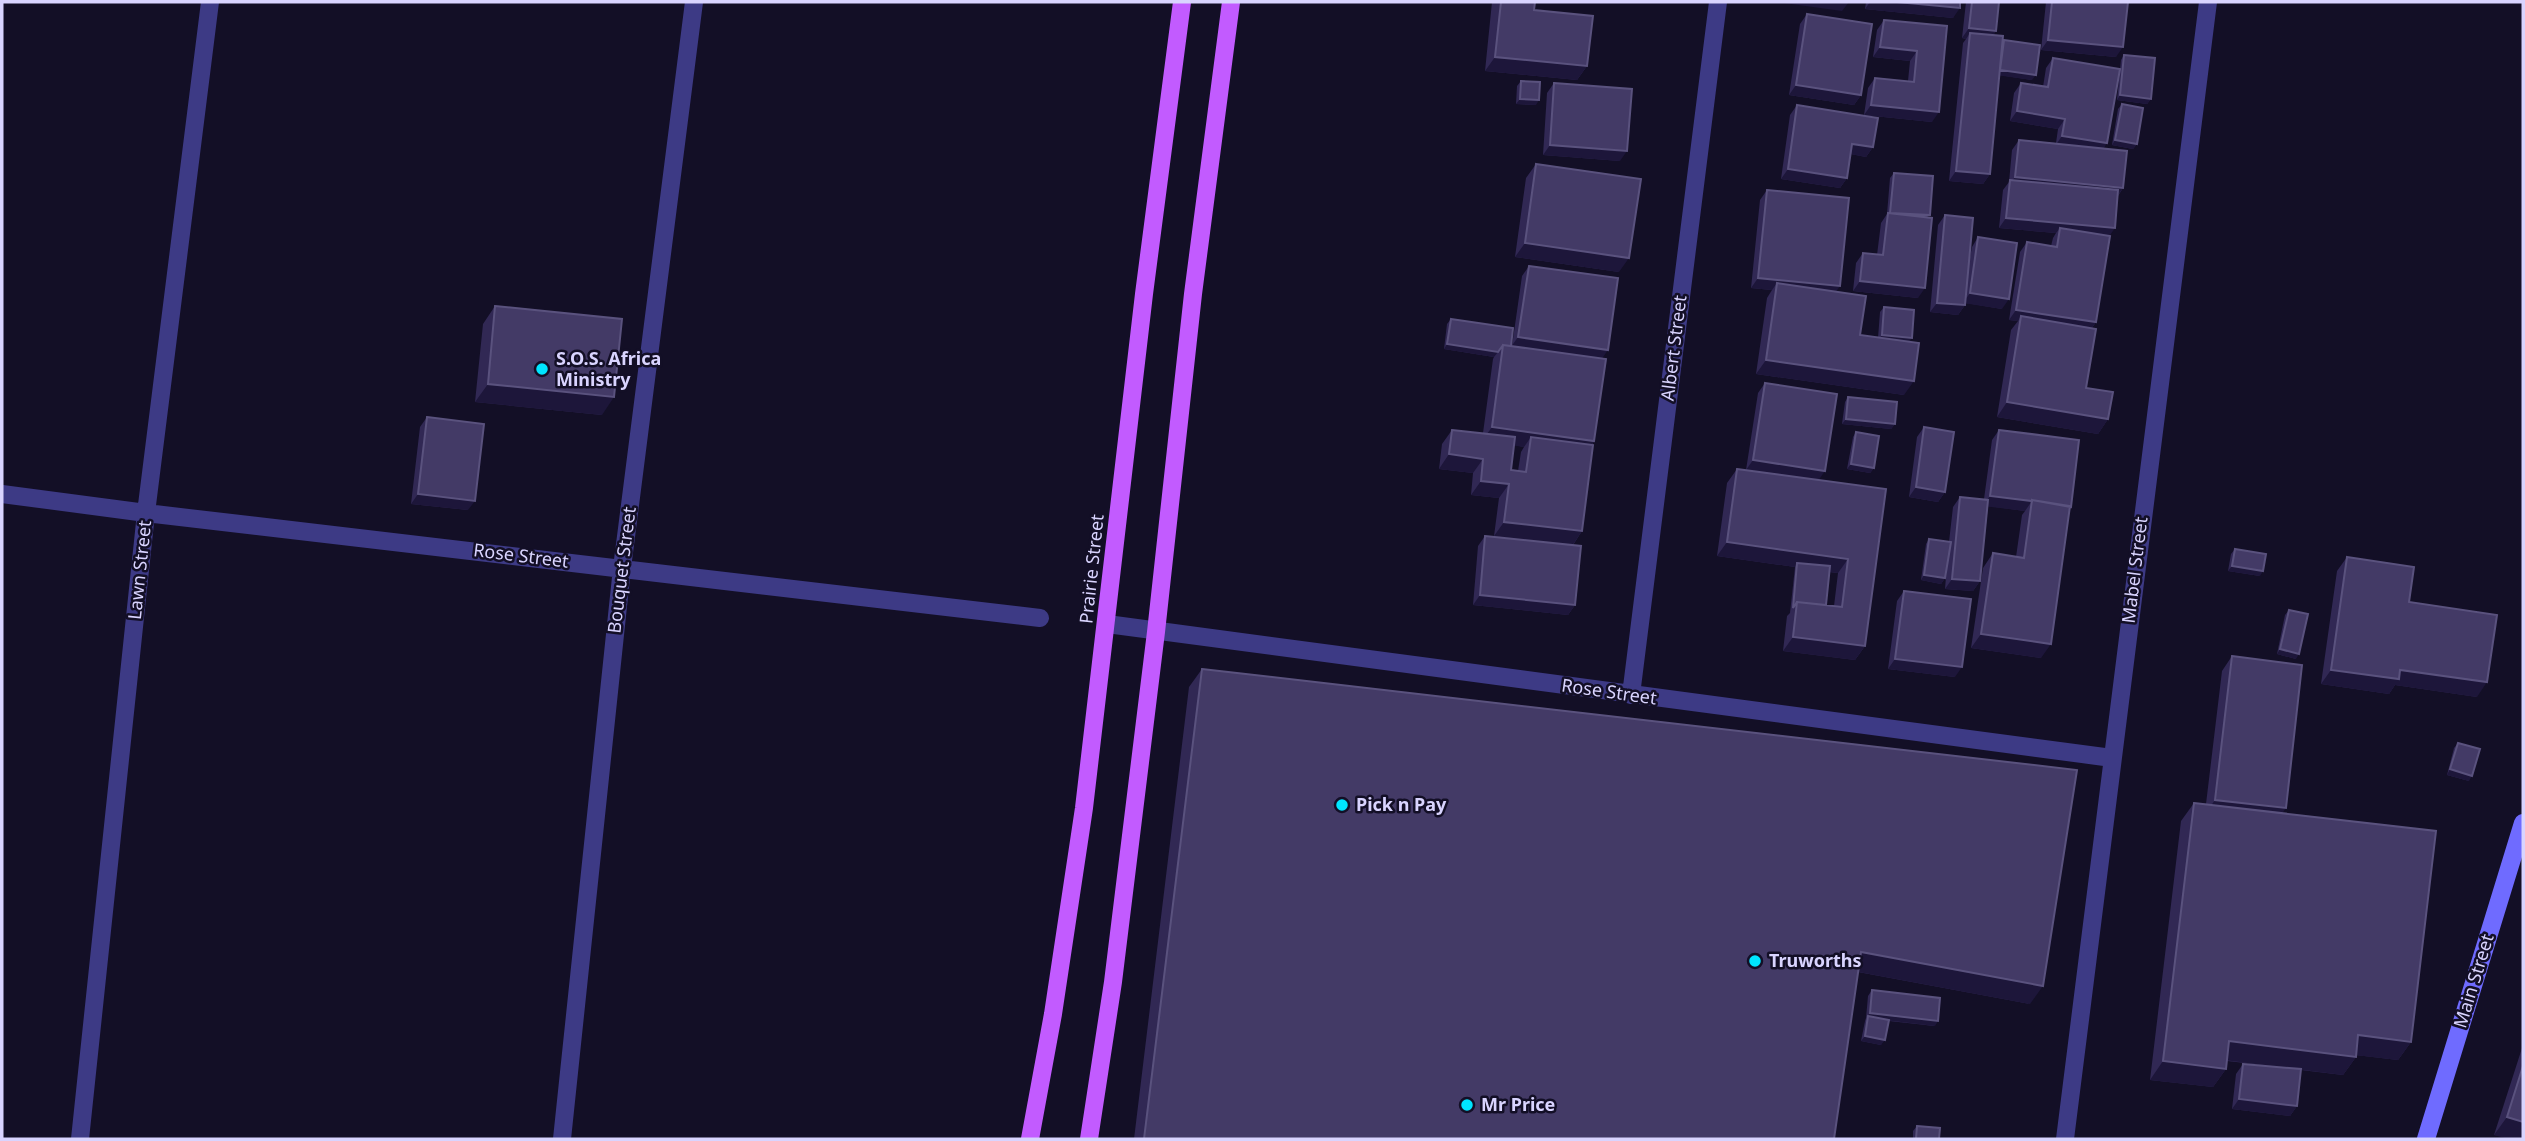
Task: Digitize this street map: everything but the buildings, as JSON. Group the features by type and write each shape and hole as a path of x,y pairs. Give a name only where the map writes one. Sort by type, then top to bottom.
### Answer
{"main road":[{"name":"Prairie Street","path":"1030,1139 1053,1014 1084,808 1144,294 1182,2"},
{"path":"1089,1139 1112,982 1156,632 1194,294 1231,2"},
{"name":"Main Street","path":"2426,1139 2523,823"}],"street":[{"name":"Lawn Street","path":"80,1139 146,513 210,2"},
{"name":"Bouquet Street","path":"562,1139 622,568 694,2"},
{"name":"Albert Street","path":"1631,695 1718,2"},
{"name":"Mabel Street","path":"2065,1139 2208,2"},
{"name":"Rose Street","path":"2,494 1040,618"},
{"name":"Rose Street","path":"1107,624 2112,758"}],"place":[{"name":"S.O.S. Africa Ministry","path":"542,369"},
{"name":"Pick n Pay","path":"1342,805"},
{"name":"Truworths","path":"1755,961"},
{"name":"Mr Price","path":"1467,1105"}]}
